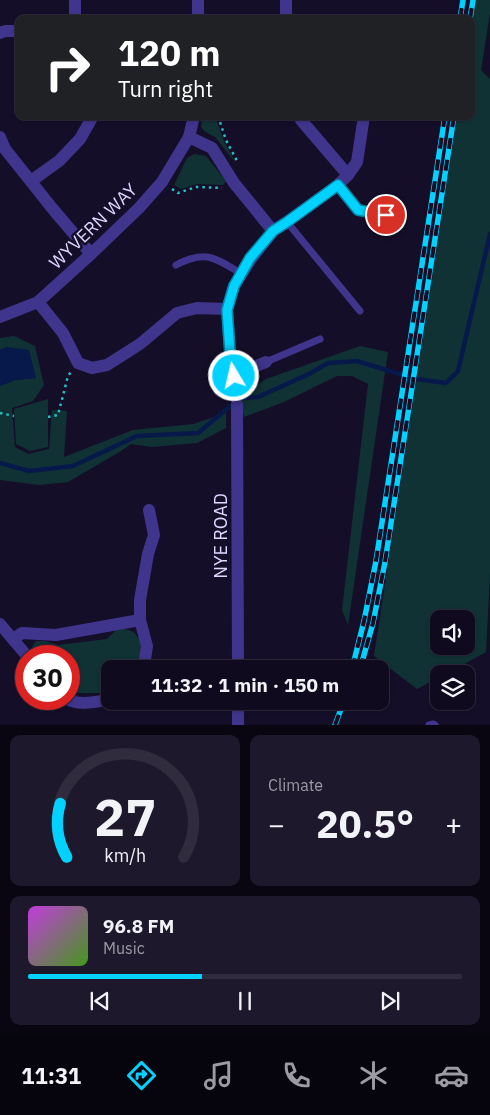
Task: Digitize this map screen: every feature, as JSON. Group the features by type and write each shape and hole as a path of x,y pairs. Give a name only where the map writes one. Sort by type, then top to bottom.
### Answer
{"street":[{"path":"75,0 75,15"},
{"path":"198,0 198,15"},
{"path":"286,0 286,15"},
{"path":"0,34 15,31"},
{"path":"31,181 59,160 80,139 91,120"},
{"name":"WYVERN WAY","path":"0,317 38,302 139,208 162,182 189,137 193,120"},
{"path":"301,120 348,175"},
{"path":"234,376 227,310 234,286 250,258 273,231 338,185 348,175 356,162 363,120"},
{"path":"189,137 212,148 234,183 273,231"},
{"path":"0,138 5,149 91,254"},
{"path":"38,302 63,333 78,363 92,368 107,365 140,344 177,313 197,308 227,310"},
{"path":"220,391 234,376 266,362"},
{"name":"NYE ROAD","path":"236,404 238,660"},
{"path":"145,660 147,646 140,620 140,600 148,554 154,535 149,510"},
{"path":"14,639 22,633 56,636 140,620"},
{"path":"0,624 19,645"},
{"path":"80,702 91,703 101,701"},
{"path":"238,710 238,725"}],"lane":[{"path":"338,185 358,210 386,215"},
{"path":"287,222 360,311"},
{"path":"176,265 188,258 201,256 215,258 242,274"},
{"path":"266,362 320,339"},
{"path":"429,725 435,725"}],"path":[{"path":"219,120 226,140 240,166"},
{"path":"162,182 178,193 196,187 228,188 234,183"},
{"path":"48,417 58,415 68,376 78,363"},
{"path":"0,413 14,416"}],"green space":[{"path":"475,0 490,0 490,13 481,70 490,79 490,574 486,652 462,665 430,665 430,682 417,689 389,668 389,660 379,660 374,656 456,120 475,120 475,15 473,15"},
{"path":"202,120 216,120 224,141 235,162 215,137 204,131 201,126"},
{"path":"194,154 206,156 226,181 223,185 197,184 181,189 174,185 187,158"},
{"path":"14,336 35,346 44,385 33,401 12,408 15,447 28,454 49,449 52,410 67,411 64,457 133,430 193,424 226,413 226,428 197,443 152,447 131,444 68,482 39,485 0,480 0,386 15,380 35,378 7,347 0,350 0,338"},
{"path":"360,346 388,352 348,625 342,610 368,384 352,376 337,376 284,402 244,417 240,394 266,379"},
{"path":"48,399 48,447 30,451 16,444 14,409"},
{"path":"117,629 134,632 141,642 140,660 101,660 101,693 80,693 80,645 58,645 107,639"},
{"path":"36,641 45,641 58,645 33,645"}],"water":[{"path":"7,347 29,350 36,378 15,380 0,386 0,350"}],"waterway":[{"path":"0,463 29,471 73,466 137,436 198,433 240,398 258,397 309,374 328,363 357,361 416,379 446,383 458,371 490,234"}],"railway":[{"path":"461,15 463,0"},
{"path":"471,15 473,0"},
{"path":"354,660 376,561 444,120"},
{"path":"363,660 373,623 385,562 453,120"},
{"path":"335,725 341,710"}],"route":[{"path":"234,376 227,310 234,286 250,258 273,231 338,185 358,210 386,215"}]}
